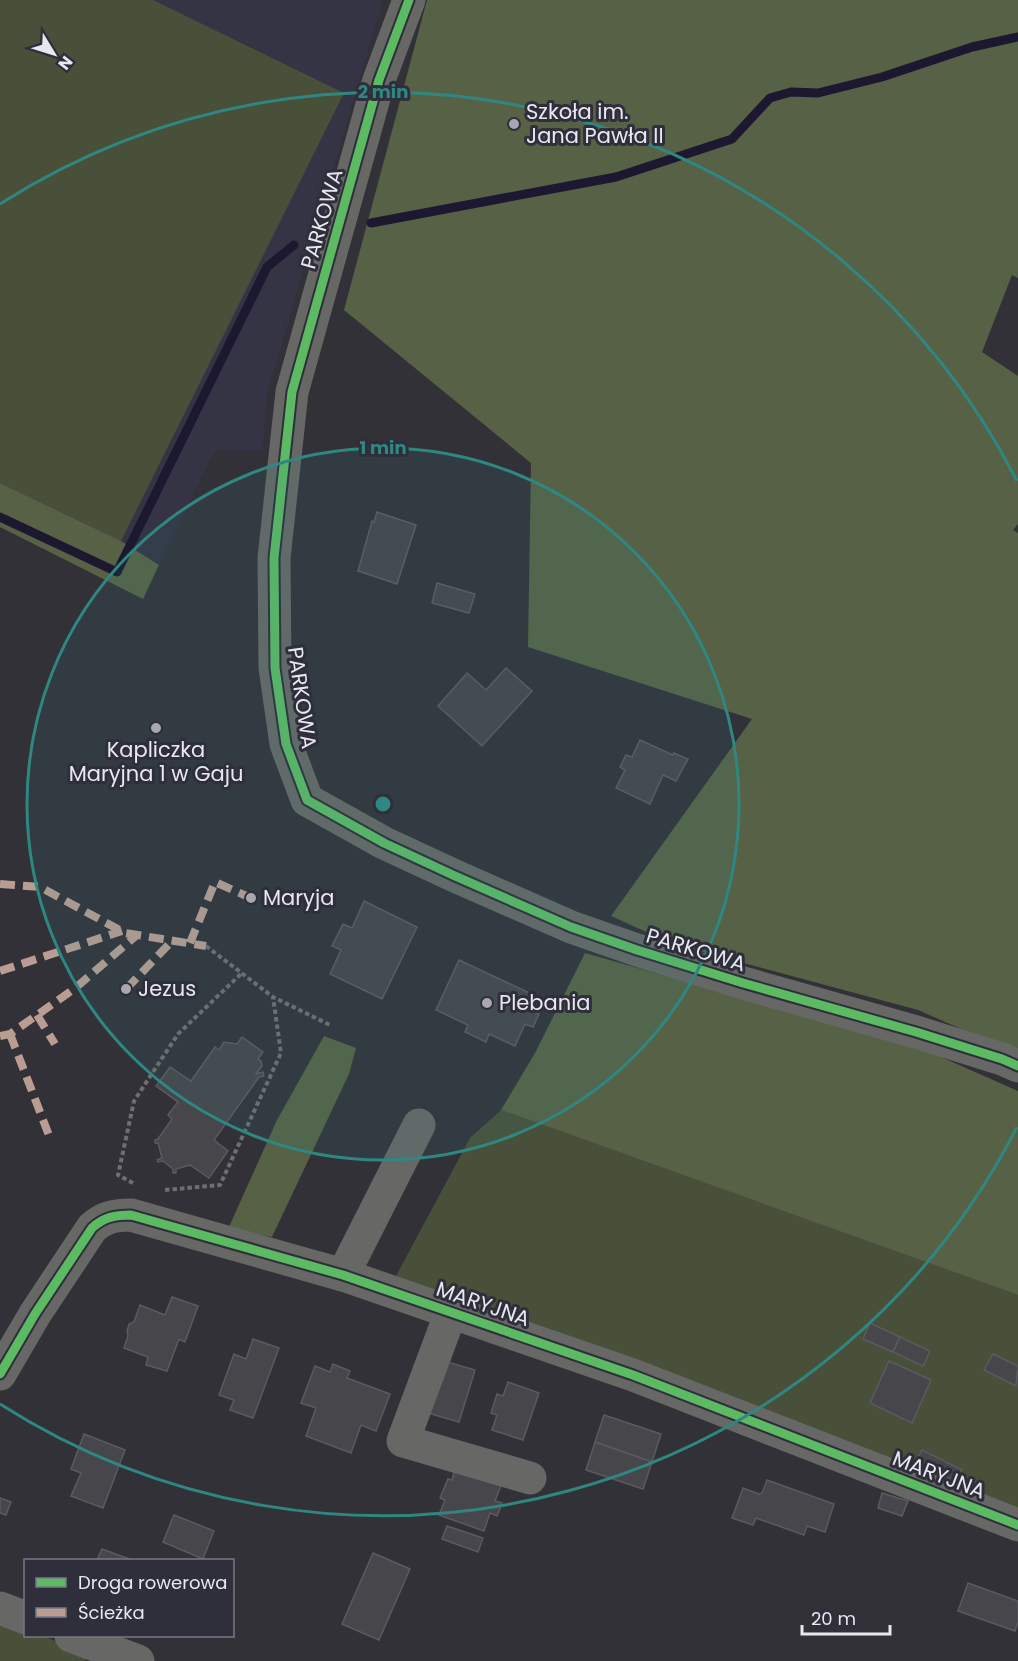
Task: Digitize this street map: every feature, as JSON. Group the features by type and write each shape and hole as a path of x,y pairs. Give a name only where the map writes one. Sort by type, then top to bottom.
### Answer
{"street":[{"name":"PARKOWA","path":"409,0 379,80 292,393 274,558 275,668 286,744 307,800 384,843 571,927 743,983 916,1032 1018,1066"},
{"path":"343,1275 419,1125"},
{"name":"MARYJNA","path":"0,1374 35,1314 92,1228 110,1216 131,1215 343,1275 633,1375 1018,1525"},
{"path":"451,1312 403,1441 530,1478"},
{"path":"0,1608 24,1617"},
{"path":"76,1637 138,1661"}],"path":[{"path":"206,946 273,997 330,1025"},
{"path":"138,1186 118,1174 134,1101 178,1034 242,973"},
{"path":"158,1191 220,1185 281,1053 273,997"}],"shaded area":[{"path":"0,0 383,0 267,394 263,451 215,450 159,565 121,541 0,483"}],"green space":[{"path":"0,0 153,0 344,93 121,541 0,483"},
{"path":"427,0 1018,0 1018,278 1012,275 982,352 1018,376 1018,524 1013,530 1018,533 1018,1054 918,1010 673,944 611,916 752,719 528,647 531,463 344,310"},
{"path":"0,483 121,541 159,565 143,599 0,527"},
{"path":"585,953 923,1049 1018,1091 1018,1295 501,1110 535,1053"},
{"path":"324,1036 356,1048 349,1074 272,1237 228,1229 277,1120"},
{"path":"501,1110 1018,1295 1018,1514 396,1276 470,1138"},
{"path":"0,1618 24,1629 24,1637 46,1637 88,1654 85,1661 0,1661"}],"building":[{"path":"377,512 416,525 397,584 358,571 372,521 374,522"},
{"path":"437,583 475,594 469,613 432,603"},
{"path":"506,668 532,691 482,746 438,706 467,673 486,690"},
{"path":"640,740 673,755 674,753 688,759 676,781 663,775 650,804 616,788 625,770 620,767 626,755 632,757"},
{"path":"364,901 417,927 382,999 330,974 341,950 332,946 343,924 352,928"},
{"name":"Plebania","path":"459,960 538,997 532,1010 539,1014 533,1027 525,1024 515,1046 489,1034 486,1042 465,1032 468,1025 436,1010"},
{"path":"242,1037 263,1052 258,1059 262,1066 256,1074 263,1072 264,1076 259,1077 214,1140 228,1151 209,1178 190,1165 176,1169 176,1173 173,1173 173,1169 163,1161 158,1162 157,1160 162,1158 155,1140 172,1119 168,1115 178,1102 156,1086 170,1067 191,1081 215,1047 219,1050 224,1042 237,1044"},
{"path":"172,1297 198,1306 185,1342 179,1339 167,1371 146,1365 148,1357 124,1348 129,1324 134,1322 140,1305 165,1315"},
{"path":"870,1323 900,1337 893,1352 863,1339"},
{"path":"900,1337 930,1351 923,1366 893,1352"},
{"path":"253,1339 279,1348 253,1418 230,1410 234,1400 219,1395 234,1354 246,1359"},
{"path":"993,1354 1018,1366 1016,1386 984,1370"},
{"path":"444,1361 475,1370 459,1422 428,1413"},
{"path":"889,1361 931,1380 912,1423 870,1403"},
{"path":"333,1364 350,1371 347,1378 390,1394 376,1431 361,1425 351,1453 306,1436 316,1408 301,1403 315,1366 330,1372"},
{"path":"508,1382 539,1393 523,1440 492,1430 497,1415 491,1413 497,1394 503,1396"},
{"path":"604,1415 661,1434 652,1462 595,1442"},
{"path":"84,1434 125,1450 103,1508 71,1496 81,1473 71,1469"},
{"path":"595,1442 652,1462 643,1489 586,1470"},
{"path":"922,1450 962,1470 956,1482 916,1462"},
{"path":"456,1466 502,1483 495,1501 502,1503 497,1516 490,1513 484,1531 439,1515 445,1500 440,1498 448,1479 452,1480"},
{"path":"767,1480 834,1504 825,1532 807,1526 804,1535 756,1518 753,1525 732,1518 743,1488 762,1493"},
{"path":"882,1493 908,1501 902,1516 878,1508"},
{"path":"0,1498 11,1502 6,1515 0,1513"},
{"path":"174,1515 214,1531 203,1559 163,1542"},
{"path":"447,1526 483,1538 478,1552 442,1539"},
{"path":"102,1549 129,1559 97,1559"},
{"path":"373,1553 410,1569 379,1640 342,1624"},
{"path":"968,1583 1018,1601 1018,1622 1015,1631 958,1611"}],"waterway":[{"path":"371,223 616,177 732,139 770,98 791,92 818,93 882,77 972,47 1018,37"},
{"path":"0,517 117,572 267,267 294,245"}],"marked path":[{"path":"190,943 215,882 251,898"},
{"path":"0,884 40,887 125,933 206,946"},
{"path":"0,971 122,931"},
{"path":"0,1036 10,1034 74,989 137,935"},
{"path":"126,989 172,941"},
{"path":"37,1015 55,1044"},
{"path":"10,1034 50,1138"}],"cycle path":[{"path":"409,0 379,80 292,392 274,558 275,668 286,744 307,800 384,843 571,927 743,983 916,1032 1018,1066"},
{"path":"0,1374 35,1314 92,1228 110,1217 131,1215 343,1275 633,1375 1018,1525"}],"place":[{"name":"Szkoła im. Jana Pawła II","path":"514,124"},
{"name":"Kapliczka Maryjna 1 w Gaju","path":"156,728"},
{"name":"Maryja","path":"251,898"},
{"name":"Jezus","path":"126,989"},
{"name":"Plebania","path":"487,1003"}]}
